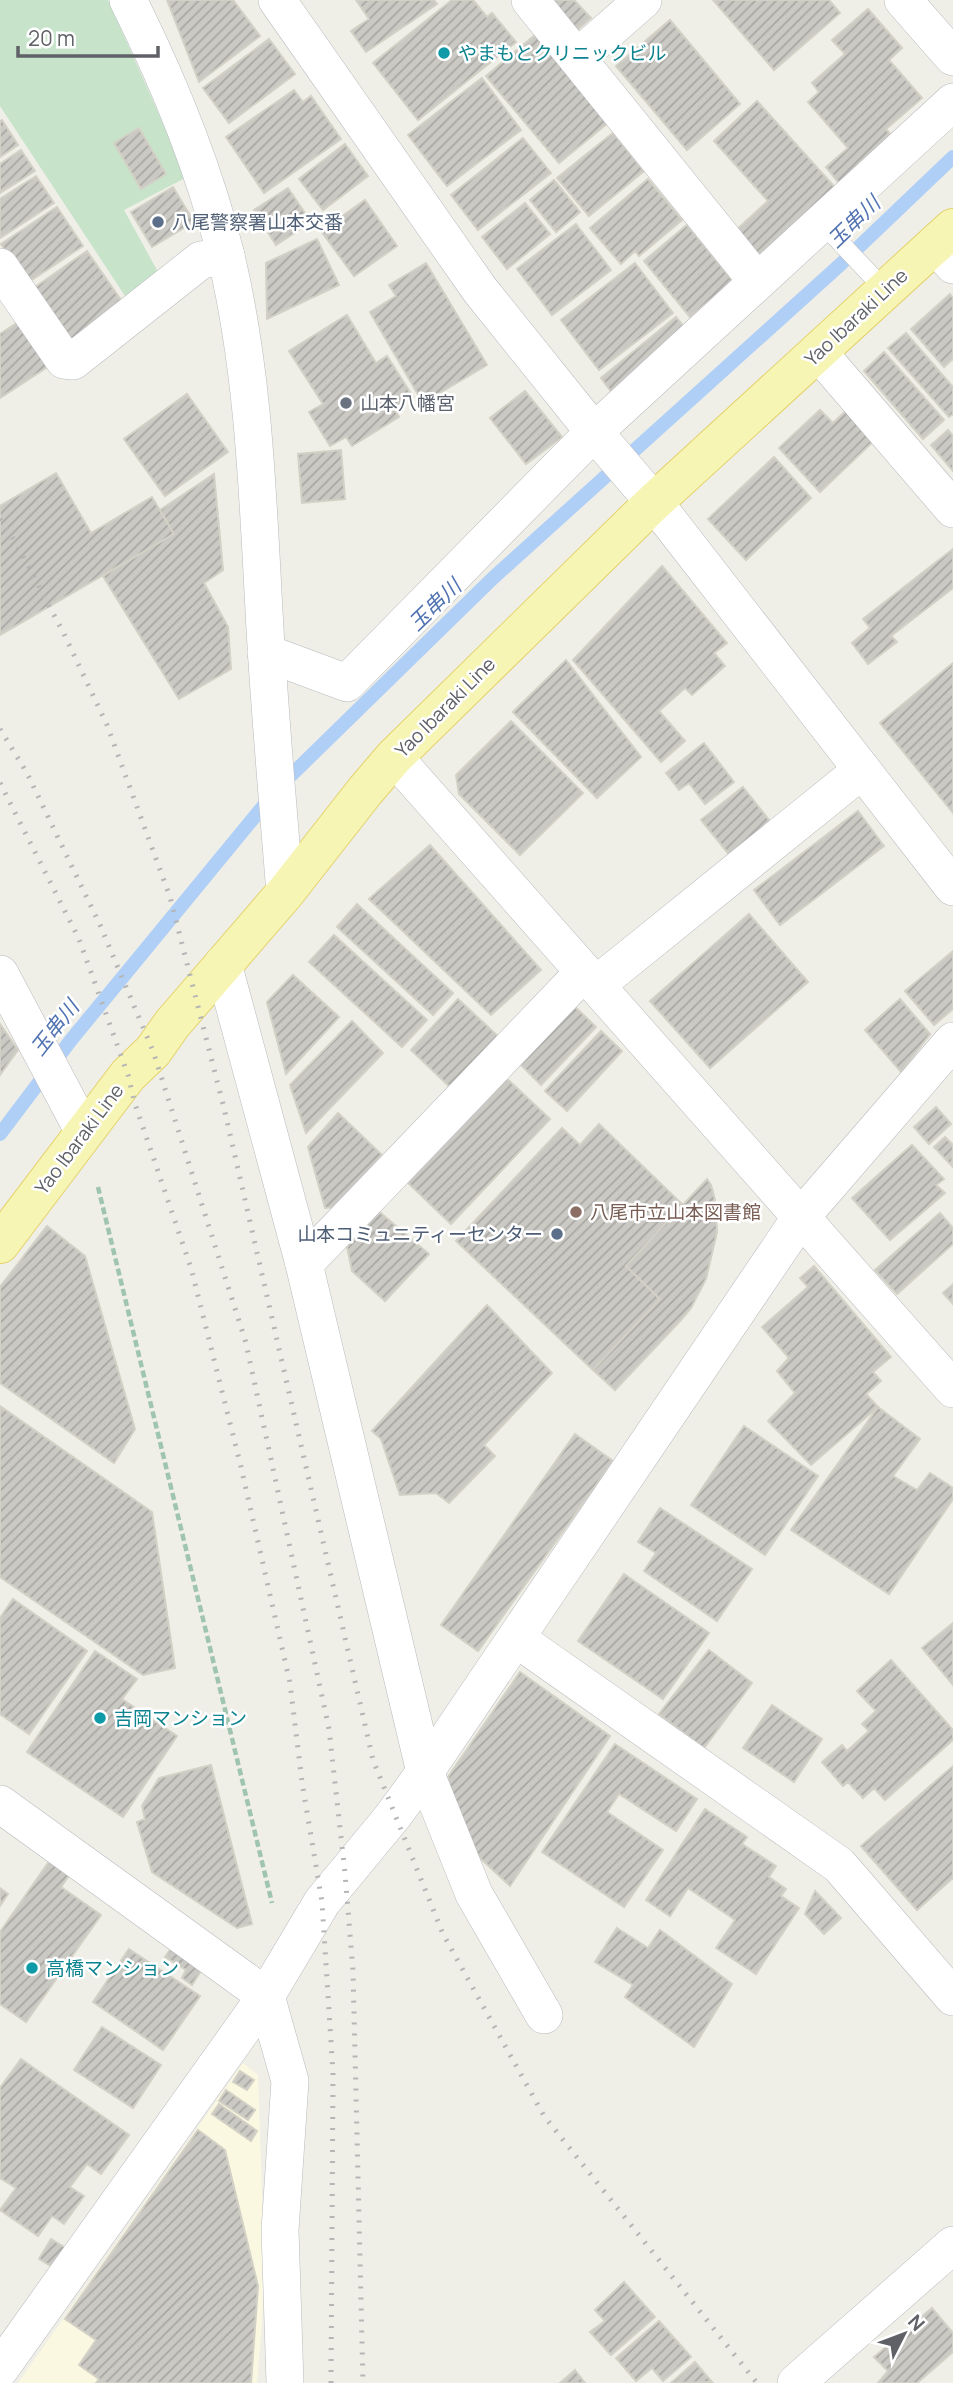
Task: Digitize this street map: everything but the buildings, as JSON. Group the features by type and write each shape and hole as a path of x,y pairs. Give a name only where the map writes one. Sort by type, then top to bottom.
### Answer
{"main road":[{"name":"Yao Ibaraki Line","path":"0,1244 128,1075 153,1051 172,1024 285,893 394,757 646,493 818,352 875,280 947,246"}],"street":[{"path":"128,0 157,58 207,189 226,256 239,319 257,486 266,653 285,893"},
{"path":"277,0 480,290 646,493 953,887"},
{"path":"530,0 758,281"},
{"path":"578,58 643,0"},
{"path":"903,0 953,57"},
{"path":"266,653 347,683 758,281 827,229 953,102"},
{"path":"0,267 64,360 73,361 201,260 226,256"},
{"path":"818,352 953,509"},
{"path":"394,757 953,1389"},
{"path":"304,1264 590,978 862,770"},
{"path":"223,964 304,1264 425,1772 474,1894 544,2015"},
{"path":"0,974 84,1132"},
{"path":"0,2369 12,2328 266,1996 322,1902 393,1816 425,1772 801,1217 953,1041"},
{"path":"517,1639 839,1865 953,1997"},
{"path":"0,1804 266,1996 290,2081 280,2230 285,2383"},
{"path":"796,2383 947,2261"}],"lane":[{"path":"827,229 875,280"}],"path":[{"path":"84,1132 287,1962"}],"shaded area":[{"path":"243,2063 258,2075 265,2285 257,2383 18,2383"}],"green space":[{"path":"0,0 108,0 187,177 124,210 158,272 129,302 0,106"}],"waterway":[{"name":"玉串川","path":"0,1134 71,1040 279,787 493,578 842,263 953,157"}],"railway":[{"path":"0,519 16,543 64,634 107,725 170,897 224,1108 373,1760 443,1934 544,2116 757,2383"},
{"path":"0,729 27,773 100,925 153,1051 246,1343 329,1729 353,1971 363,2383"},
{"path":"0,783 79,939 128,1075 135,1104 191,1268 241,1467 290,1683 302,1782 322,1902 333,2073 331,2383"}],"place":[{"name":"やまもとクリニックビル","path":"444,53"},
{"name":"八尾警察署山本交番","path":"158,222"},
{"name":"山本八幡宮","path":"346,403"},
{"name":"八尾市立山本図書館","path":"576,1212"},
{"name":"山本コミュニティーセンター","path":"557,1234"},
{"name":"吉岡マンション","path":"100,1718"},
{"name":"高橋マンション","path":"32,1968"}]}
